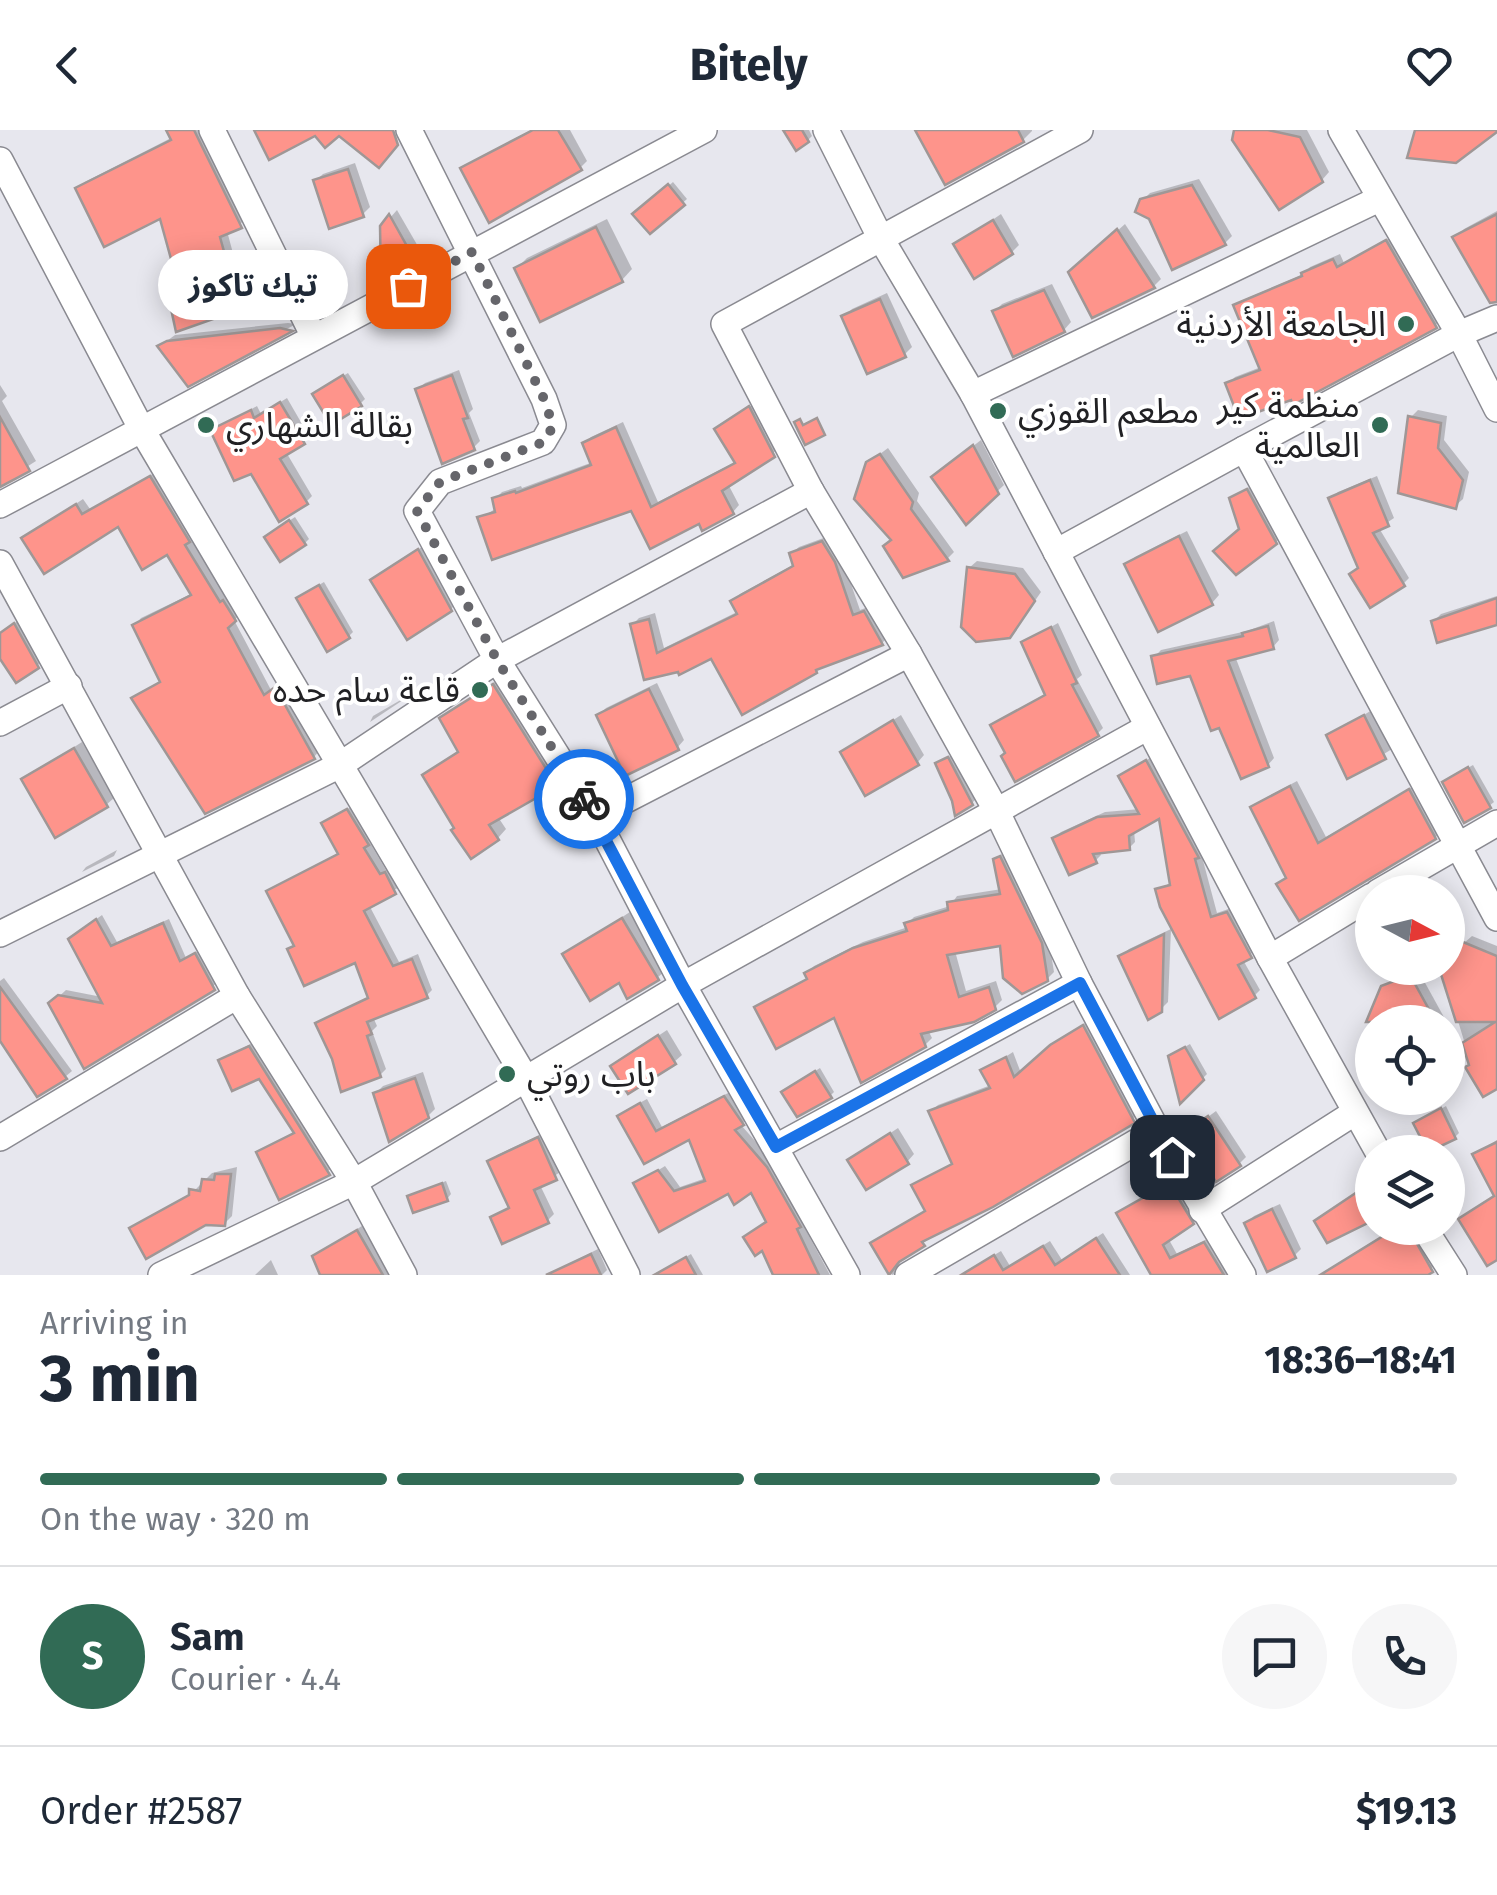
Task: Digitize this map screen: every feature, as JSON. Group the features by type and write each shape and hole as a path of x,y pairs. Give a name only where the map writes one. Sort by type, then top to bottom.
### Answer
{"street":[{"path":"212,130 314,336"},
{"path":"409,130 544,399 553,426 544,442 440,482 417,511 497,660 595,816 682,985 847,1275"},
{"path":"0,505 704,130"},
{"path":"826,130 880,236 973,394 1368,1135"},
{"path":"1080,130 724,324 811,491 909,654 996,810 1157,1130 1243,1275"},
{"path":"1341,130 1459,334 1497,408"},
{"path":"0,160 142,430 526,1079 627,1275"},
{"path":"973,394 1378,199"},
{"path":"1056,552 1244,448 1459,334 1497,318"},
{"path":"1244,448 1497,918"},
{"path":"0,934 340,765 497,660 811,491"},
{"path":"0,562 237,996 354,1182 404,1275"},
{"path":"595,816 909,654"},
{"path":"0,722 69,686"},
{"path":"162,1275 354,1182 682,985 1148,727"},
{"path":"1406,875 1497,823"},
{"path":"1270,958 1355,906"},
{"path":"776,1147 1080,983"},
{"path":"0,1138 237,996"},
{"path":"1202,1210 1354,1113"},
{"path":"908,1275 1157,1130"},
{"path":"1435,1245 1454,1275"}],"building":[{"path":"166,130 194,130 242,228 220,237 233,284 264,273 276,297 176,332 167,290 179,288 160,219 104,247 75,188 171,140"},
{"path":"254,130 393,130 398,145 379,168 339,136 325,148 315,136 269,160"},
{"path":"533,130 558,130 582,170 489,223 460,168"},
{"path":"783,130 802,130 809,142 796,151"},
{"path":"915,130 1018,130 1024,142 945,185"},
{"path":"1234,130 1268,130 1300,137 1323,182 1279,210 1232,140"},
{"path":"1415,130 1497,132 1456,163 1407,158"},
{"path":"348,169 364,217 329,229 313,180"},
{"path":"668,184 685,205 650,234 632,214"},
{"path":"1192,185 1226,245 1172,270 1149,219 1135,212 1140,199"},
{"path":"389,214 417,264 381,284 380,226"},
{"path":"1497,214 1497,302 1490,303 1452,237"},
{"path":"993,220 1013,254 974,279 953,244"},
{"path":"596,227 623,282 540,322 514,268"},
{"path":"1117,229 1155,288 1092,318 1068,272"},
{"path":"1386,240 1437,328 1293,405 1291,400 1239,419 1225,383 1260,370 1233,305 1333,259 1337,267"},
{"path":"1044,290 1065,332 1013,357 992,311"},
{"path":"880,299 906,357 867,374 841,316"},
{"path":"280,328 293,331 188,387 157,346 167,341"},
{"path":"343,375 362,406 331,425 312,394"},
{"path":"452,375 475,450 442,464 415,389"},
{"path":"280,402 305,444 280,459 308,504 279,522 251,474 234,481 210,430 251,410 254,418"},
{"path":"749,406 775,457 722,491 734,514 702,531 699,524 650,549 631,511 492,560 477,517 495,512 492,498 591,465 582,443 616,427 651,507 735,463 714,429"},
{"path":"1408,416 1441,423 1438,448 1463,480 1456,509 1398,493"},
{"path":"0,417 30,471 0,487"},
{"path":"817,418 825,435 805,445 794,422 800,419 803,425"},
{"path":"973,445 999,494 966,525 931,477"},
{"path":"880,454 913,502 911,509 949,561 903,578 883,546 891,540 854,499 866,462"},
{"path":"150,476 190,542 185,545 236,621 228,628 264,695 275,687 315,759 205,814 131,698 160,682 132,625 191,595 167,555 142,570 118,527 44,574 21,538 76,504 82,514"},
{"path":"1370,480 1389,526 1373,533 1405,586 1370,608 1349,574 1358,568 1328,498"},
{"path":"1247,489 1277,544 1236,575 1213,551 1239,529 1229,498"},
{"path":"289,520 306,545 280,562 264,537"},
{"path":"1179,536 1213,605 1158,632 1124,564"},
{"path":"822,541 835,562 853,615 864,611 883,645 816,670 817,673 742,715 711,659 679,675 678,672 644,680 630,624 649,619 657,653 737,614 730,601 793,566 789,553"},
{"path":"418,549 452,611 407,640 370,580"},
{"path":"967,567 1015,574 1035,601 1010,638 976,642 961,627"},
{"path":"319,585 350,638 327,652 296,598"},
{"path":"1497,598 1497,625 1437,643 1431,621"},
{"path":"14,623 39,668 16,683 0,659 0,633"},
{"path":"1268,626 1274,649 1228,661 1269,767 1241,779 1219,728 1211,731 1190,676 1157,684 1151,656 1243,636 1242,633"},
{"path":"1051,627 1077,683 1072,685 1099,736 1015,782 990,725 1045,695 1021,642"},
{"path":"493,684 557,786 489,825 499,840 471,859 422,775 458,752 439,718"},
{"path":"649,689 679,750 625,776 596,715"},
{"path":"1364,715 1386,759 1347,779 1326,735"},
{"path":"893,720 919,765 865,796 840,752"},
{"path":"74,748 108,807 55,838 21,779"},
{"path":"948,757 973,805 955,816 935,763"},
{"path":"1146,760 1199,858 1195,859 1211,917 1227,912 1252,958 1238,965 1256,998 1219,1019 1160,907 1155,889 1170,885 1159,819 1129,836 1130,850 1093,854 1097,863 1069,875 1052,838 1097,817 1139,814 1118,776"},
{"path":"1468,767 1491,808 1464,823 1442,782"},
{"path":"1290,786 1318,843 1409,789 1436,839 1376,875 1355,875 1355,887 1299,921 1276,884 1286,878 1250,807"},
{"path":"347,809 369,845 364,848 380,874 385,872 396,894 364,911 393,966 412,959 428,998 367,1022 372,1034 367,1036 381,1077 341,1092 332,1059 315,1023 368,998 355,963 304,986 287,949 294,946 266,891 338,854 321,823"},
{"path":"1000,856 1042,943 1048,981 1022,994 1003,978 1000,946 947,955 959,997 989,987 996,1010 974,1022 921,1034 926,1047 861,1083 834,1018 776,1049 754,1007 807,979 804,973 853,948 907,931 904,923 948,910 947,902 1000,894 993,859"},
{"path":"622,918 659,980 627,999 619,983 590,1001 562,954"},
{"path":"96,919 111,946 163,923 180,961 195,953 215,990 84,1069 48,1003 58,995 102,1003 68,939"},
{"path":"1164,934 1162,1012 1148,1020 1118,956"},
{"path":"1465,943 1497,956 1497,1089 1483,1097 1465,1067 1469,1065 1465,1041 1495,1022 1465,1022 1465,1005 1451,1005 1444,985 1465,985"},
{"path":"1416,985 1427,1005 1373,1005 1381,986"},
{"path":"0,987 67,1079 37,1097 0,1041"},
{"path":"1083,1025 1135,1123 993,1207 922,1242 925,1246 899,1262 889,1275 870,1243 925,1211 911,1185 952,1164 928,1111 990,1088 980,1070 1006,1057 1014,1077 1050,1045"},
{"path":"658,1035 676,1064 628,1094 610,1066"},
{"path":"249,1046 330,1175 279,1200 256,1152 294,1133 259,1079 232,1091 218,1060"},
{"path":"1185,1047 1204,1080 1180,1104 1168,1056"},
{"path":"815,1071 832,1098 797,1117 781,1092"},
{"path":"415,1078 429,1118 389,1142 373,1093"},
{"path":"724,1096 744,1125 735,1130 767,1167 801,1227 797,1229 819,1275 773,1275 762,1251 755,1256 743,1237 766,1222 751,1193 734,1205 728,1194 659,1232 633,1183 658,1170 674,1191 705,1181 689,1140 644,1164 617,1116 640,1103 656,1131"},
{"path":"1428,1115 1444,1115 1454,1135 1419,1135 1413,1123"},
{"path":"1208,1116 1241,1166 1216,1182 1187,1136 1187,1130"},
{"path":"890,1133 909,1164 866,1190 847,1160"},
{"path":"538,1137 557,1180 534,1190 549,1223 502,1244 490,1217 509,1208 487,1161"},
{"path":"1497,1142 1497,1260 1487,1266 1465,1230 1465,1215 1494,1196 1472,1154"},
{"path":"1159,1166 1194,1224 1163,1245 1170,1258 1204,1242 1224,1275 1151,1275 1116,1213 1162,1187 1154,1169"},
{"path":"215,1174 231,1174 225,1226 206,1225 146,1259 129,1228 189,1195 189,1189 200,1191 202,1179 214,1180"},
{"path":"442,1183 448,1201 413,1213 407,1196"},
{"path":"1355,1193 1355,1229 1327,1243 1314,1221"},
{"path":"1272,1209 1296,1258 1267,1272 1244,1223"},
{"path":"357,1230 383,1275 320,1275 312,1256"},
{"path":"1096,1238 1120,1275 961,1275 994,1255 1003,1270 1043,1246 1055,1265"},
{"path":"1368,1245 1418,1245 1433,1272 1428,1275 1320,1275"},
{"path":"591,1254 601,1275 546,1275"},
{"path":"686,1257 696,1275 654,1275"}],"way so far":[{"path":"408,286 472,252 544,399 553,426 544,442 440,482 417,511 497,660 584,799"}],"place":[{"name":"تيك تاكوز","path":"408,286"},
{"name":"الجامعة الأردنية","path":"1406,324"},
{"name":"مطعم القوزي","path":"998,411"},
{"name":"بقالة الشهاري","path":"206,425"},
{"name":"منظمة كير العالمية","path":"1380,425"},
{"name":"قاعة سام حده","path":"480,690"},
{"name":"باب روتي","path":"507,1074"}],"route":[{"path":"584,799 682,985 776,1147 1080,983 1172,1157"}]}
